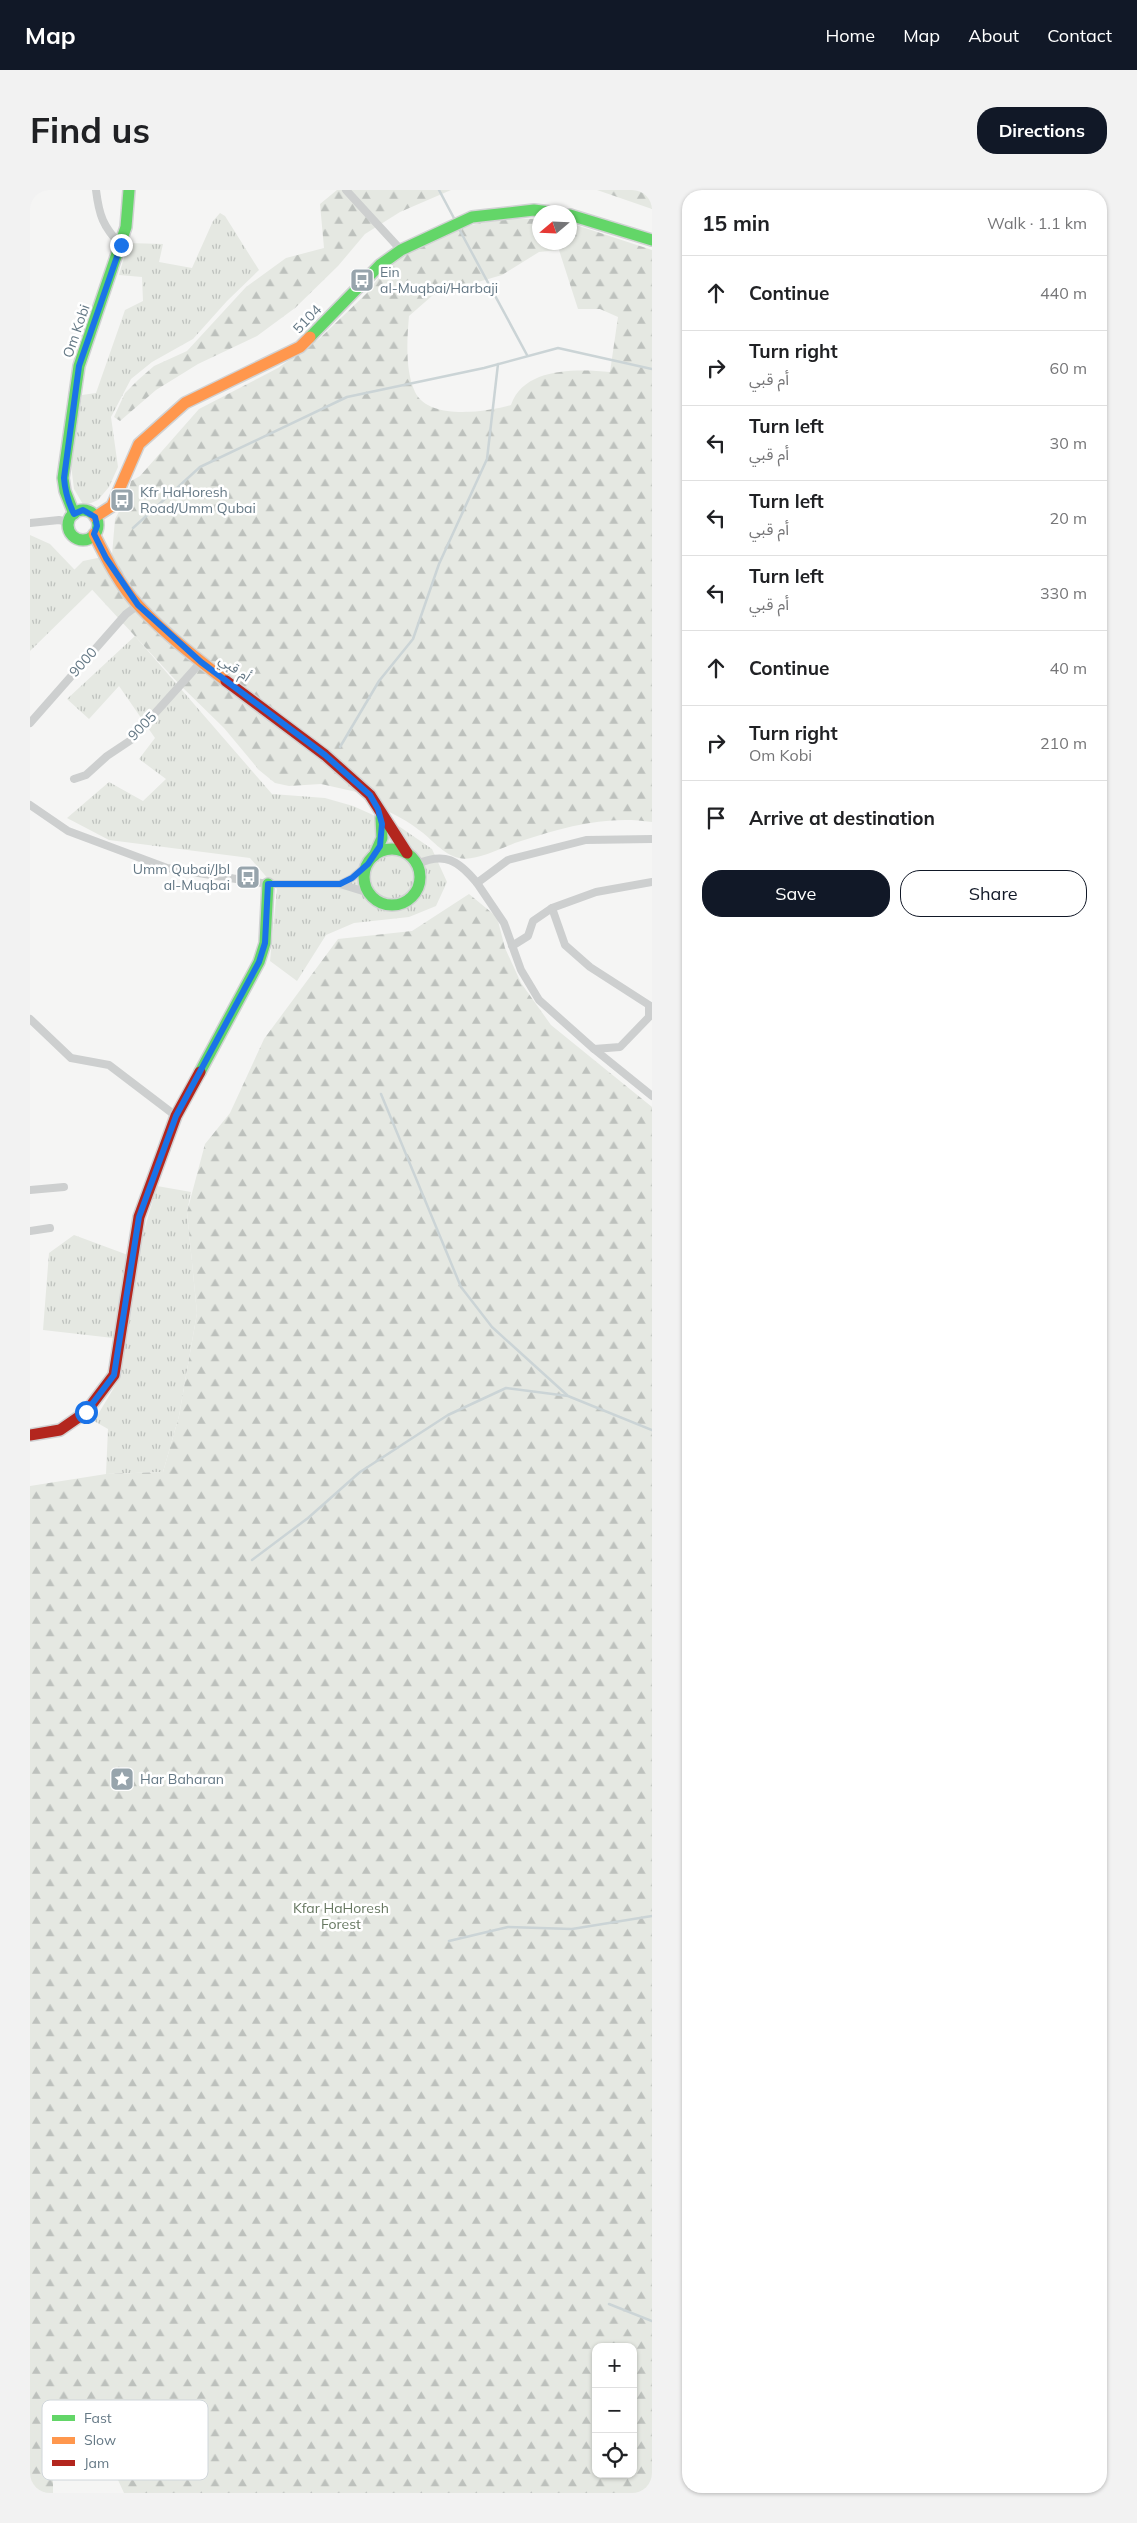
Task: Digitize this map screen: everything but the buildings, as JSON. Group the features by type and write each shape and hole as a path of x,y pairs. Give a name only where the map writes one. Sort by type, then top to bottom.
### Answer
{"street":[{"path":"30,194 33,190"},
{"path":"96,190 98,206 107,231 121,245"},
{"name":"Om Kobi","path":"71,518 64,491 64,478 79,366 121,245 126,227 129,190"},
{"path":"346,190 400,250"},
{"name":"5104","path":"95,517 112,506 139,444 185,403 300,347 380,265 400,250 472,217 532,210"},
{"path":"577,217 652,240"},
{"path":"30,523 71,518 83,510 95,517 97,526 94,534 87,539 75,538 69,529 71,518"},
{"name":"أم قبي","path":"94,534 106,558 138,605 201,662 325,755 370,795 407,853"},
{"name":"9000","path":"30,722 126,614 138,605"},
{"name":"9005","path":"74,779 86,775 107,756 131,740 201,662"},
{"path":"30,805 68,831 167,868 268,884 340,884 366,892 375,899 389,904 407,900 418,887 420,877 417,864 407,853 388,850 371,860 352,878 340,884"},
{"name":"أم قبي","path":"371,860 380,846 382,836 382,824 378,809"},
{"path":"477,883 508,860 586,840 652,839"},
{"path":"417,864 431,858 444,857 464,867 504,923 520,970 539,1000 594,1049 652,1096"},
{"path":"371,860 365,873 365,883 375,899"},
{"path":"512,946 528,936 533,921 552,908 596,892 652,882"},
{"path":"30,1435 60,1430 86,1412 114,1375 139,1217 176,1116 259,962 265,943 268,884"},
{"path":"552,908 565,945 590,968 649,1005 649,1017 620,1047 594,1049"},
{"path":"30,1019 71,1058 110,1065 176,1116"},
{"path":"30,1190 64,1187"},
{"path":"30,1231 50,1228"}],"green space":[{"path":"337,190 451,190 400,212 365,234 338,266 295,308 257,336 198,364 156,390 120,421 114,417 125,393 138,380 154,366 187,351 246,287 286,258 324,248 320,204"},
{"path":"597,190 652,190 652,209"},
{"path":"220,213 225,216 259,270 227,301 193,339 152,362 131,379 111,417 118,467 109,487 98,500 84,506 74,489 71,465 82,395 96,393 125,310 143,301 142,277 119,275 128,243 163,244 159,262 192,268 213,221"},
{"path":"502,218 532,219 532,250 559,250 577,250 577,225 652,250 652,822 635,820 602,821 569,827 514,843 482,856 466,859 447,853 406,821 365,801 370,795 321,784 289,786 275,783 259,770 224,728 180,685 74,570 83,561 112,555 115,519 128,495 131,481 140,476 199,409 278,368 319,339 367,293 390,263 418,246 463,227","holes":["559,250 578,309 600,309 618,317 610,372 568,371 539,377 527,383 511,405 474,412 445,411 433,407 422,401 415,392 408,365 409,316 433,295 502,275 539,252"]},
{"path":"30,535 50,544 93,589 30,651"},
{"path":"135,636 272,794 325,798 353,806 400,827 432,849 447,882 436,906 409,917 354,923 326,935 297,981 270,961 277,889 250,858 109,840 67,818 109,782 143,801 166,779 139,759 155,738 119,686 89,719 67,699"},
{"name":"Kfar HaHoresh Forest","path":"469,894 497,917 505,948 521,983 551,1025 652,1107 652,2493 124,2493 118,2480 208,2480 208,2400 42,2400 42,2480 53,2480 53,2493 30,2493 30,1486 106,1474 163,1472 179,1416 197,1313 187,1212 205,1144 230,1113 264,1039 338,939 412,931"},
{"path":"157,1186 191,1192 187,1212 197,1313 179,1416 163,1472 106,1474 108,1429 94,1421 118,1381 122,1339 43,1330 49,1253 74,1235 136,1258"}],"waterway":[{"path":"439,190 456,222"},
{"path":"458,227 527,355"},
{"path":"133,528 200,467 347,397 484,368 558,348 652,369"},
{"path":"340,747 379,681 413,639 439,564 487,459 498,364"},
{"path":"381,1094 461,1287 492,1327 567,1395"},
{"path":"252,1560 308,1518 360,1472 448,1415 506,1388 568,1396 652,1430"},
{"path":"449,1941 508,1927 572,1929 652,1916"},
{"path":"609,2304 652,2321"}],"traffic: fast":[{"path":"74,514 65,491 63,478 79,366 126,227 129,190"},
{"path":"310,337 380,265 401,250 472,217 532,210"},
{"path":"577,217 652,240"},
{"path":"83,510 93,515 98,525 93,535 83,540 73,535 68,525 73,515 83,510"},
{"path":"374,856 382,838 381,818"},
{"path":"392,849 407,854 415,862 420,877 415,892 407,900 392,905 377,900 369,892 364,877 369,862 377,854 392,849"},
{"path":"200,1072 259,962 265,943 268,884"}],"traffic: slow":[{"path":"95,517 112,506 139,444 185,403 300,347 310,337"},
{"path":"94,534 120,581 139,606 170,636 226,681"}],"traffic: jam":[{"path":"226,681 325,755 370,795 407,853"},
{"path":"30,1435 60,1430 86,1412 114,1375 139,1217 176,1116 200,1072"}],"place":[{"name":"Ein al-Muqbai/Harbaji","path":"362,280"},
{"name":"Kfr HaHoresh Road/Umm Qubai","path":"122,500"},
{"name":"Umm Qubai/Jbl al-Muqbai","path":"248,877"},
{"name":"Har Baharan","path":"122,1779"}],"route":[{"path":"86,1412 114,1375 139,1217 176,1116 220,1031 259,962 265,943 268,884 340,884 352,878 368,864 380,846 382,836 382,824 378,809 370,795 325,755 191,654 138,605 106,558 94,534 97,526 95,517 83,510 74,514 69,503 64,491 64,478 79,366 121,245"}]}
